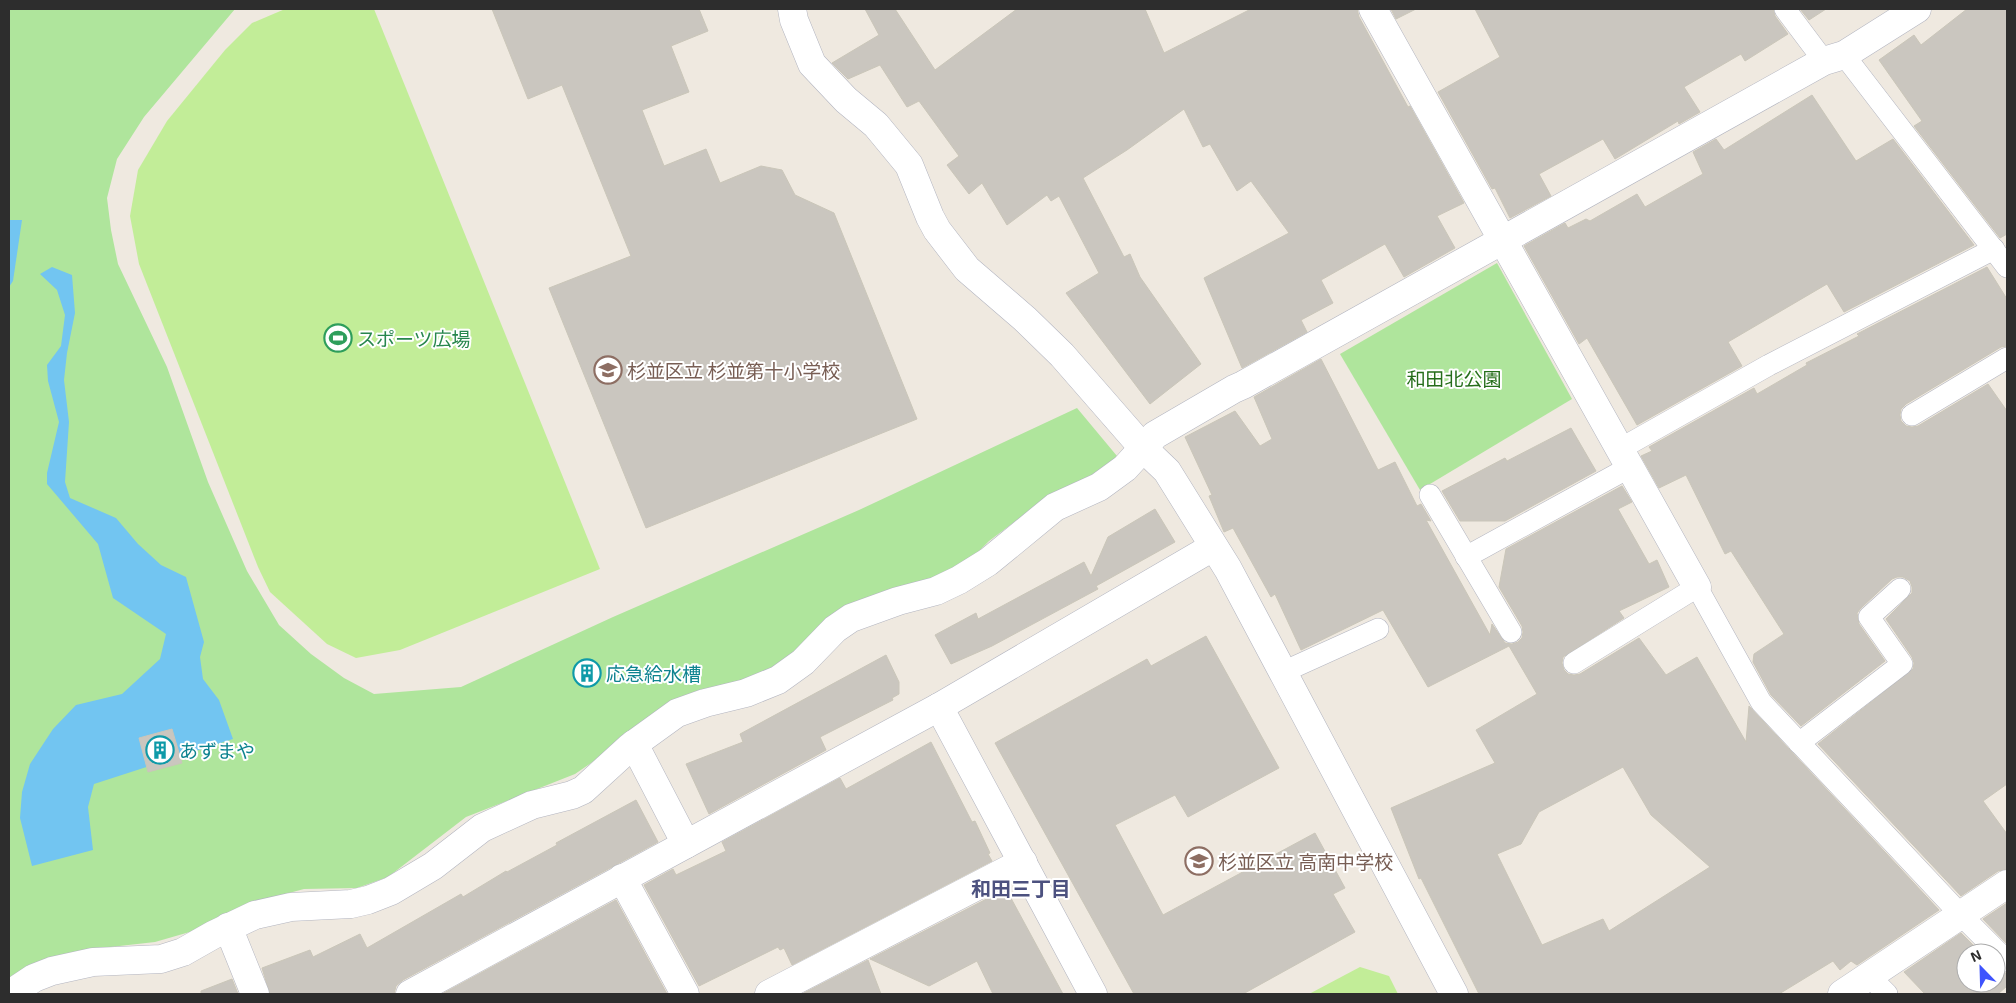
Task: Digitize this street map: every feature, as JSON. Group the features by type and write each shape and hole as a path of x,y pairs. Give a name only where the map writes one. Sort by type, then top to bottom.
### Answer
{"street":[{"path":"792,9 794,20 812,64 855,109 876,125 909,166 933,224 967,269 1025,319 1062,355 1144,449 1167,471 1228,569 1454,994"},
{"path":"1373,9 1697,587"},
{"path":"10,994 34,978 66,968 93,962 161,959 183,952 255,914 272,910 350,904 368,900 391,891 433,866 482,828 532,805 572,795 583,790 634,744 677,714 706,703 746,693 778,680 803,662 836,629 851,618 898,600 936,590 959,580 988,562 1055,507 1099,487 1125,468 1144,449 1154,435 1503,239 1834,58 1917,9"},
{"path":"410,994 939,707 1213,547"},
{"path":"939,707 1093,994"},
{"path":"634,744 686,844"},
{"path":"768,994 1023,862"},
{"path":"622,878 685,994"},
{"path":"1842,994 1878,985 1961,915 2007,884"},
{"path":"228,927 255,994"}],"lane":[{"path":"1785,9 1834,58 2007,267"},
{"path":"1466,557 1769,365 1994,249"},
{"path":"1912,415 2007,358"},
{"path":"1430,495 1511,632"},
{"path":"1574,662 1697,587 1761,702 1961,915 2007,961"},
{"path":"1799,743 1902,664 1870,617 1900,589"},
{"path":"1283,672 1378,629"}],"green space":[{"path":"9,9 235,9 144,117 117,159 107,198 111,230 118,264 167,367 208,482 247,571 279,625 311,654 344,678 374,694 461,687 613,617 859,510 1077,408 1117,456 1101,472 1058,494 1017,520 989,541 968,562 795,657 610,750 575,774 466,817 388,877 357,888 304,889 251,903 207,927 155,942 84,950 9,983"},
{"name":"スポーツ広場","path":"285,9 374,9 600,569 400,650 356,658 327,644 270,592 258,567 139,264 130,216 138,170 167,121 225,50 252,23"},
{"name":"和田北公園","path":"1497,263 1572,399 1420,490 1340,354"},
{"path":"1360,967 1389,976 1398,994 1309,994"}],"water":[{"path":"9,220 22,220 13,281 9,287"},
{"path":"52,267 72,275 75,313 64,380 69,422 65,482 70,498 116,518 138,544 161,565 186,577 204,642 200,657 203,679 219,700 233,739 94,784 88,807 93,850 32,866 20,818 22,792 30,764 53,729 76,705 122,694 160,659 166,634 113,598 98,544 47,484 47,473 59,422 48,381 47,365 61,346 65,315 57,290 40,274"}],"building":[{"path":"492,9 699,9 708,31 671,46 689,92 642,110 664,166 706,149 720,183 761,166 782,170 795,195 834,213 917,419 646,528 549,288 631,256 562,85 528,99"},
{"path":"865,9 895,9 935,70 1017,9 1145,9 1164,53 1251,9 1357,9 1359,17 1408,107 1410,106 1464,203 1437,216 1455,248 1404,277 1385,244 1321,280 1333,303 1301,320 1307,332 1242,368 1204,278 1289,233 1251,181 1237,191 1210,144 1203,147 1184,109 1127,150 1083,178 1124,257 1130,254 1140,277 1201,364 1150,404 1066,293 1099,273 1059,196 1051,201 1047,195 1007,225 982,183 969,194 947,165 959,156 919,101 907,107 880,65 848,79 832,63 879,35"},
{"path":"1391,9 1416,9 1396,19"},
{"path":"1475,9 1773,9 1775,16 1788,34 1745,61 1741,54 1684,87 1700,112 1679,124 1678,121 1615,159 1603,139 1539,174 1551,196 1510,218 1495,188 1492,189 1438,92 1500,57"},
{"path":"1800,9 1826,9 1809,20"},
{"path":"1967,9 2007,9 2007,234 2000,238 1914,126 1922,121 1879,60 1914,35 1921,45"},
{"path":"1812,95 1856,161 1893,139 1974,245 1844,312 1827,284 1728,342 1742,366 1637,425 1587,338 1579,344 1524,246 1565,223 1568,228 1586,219 1590,221 1637,194 1645,207 1703,174 1693,152 1716,139 1724,150"},
{"path":"1987,267 2007,299 2007,346 2001,347 1906,404 1901,409 1900,415 1901,421 1906,426 1918,426 1988,384 2007,411 2007,784 1983,801 2007,834 2007,869 1998,871 1961,896 1818,744 1913,669 1912,657 1886,619 1912,593 1910,581 1903,577 1892,579 1857,613 1859,624 1885,661 1801,726 1771,695 1753,662 1754,654 1784,634 1731,551 1725,554 1686,475 1659,488 1641,456 1652,451 1649,447 1754,388 1757,394 1807,365 1806,363 1859,336 1857,334"},
{"path":"1321,359 1378,470 1395,462 1417,506 1421,504 1431,521 1426,520 1490,635 1492,624 1505,643 1512,644 1518,642 1522,638 1523,632 1522,626 1499,587 1506,549 1622,486 1632,502 1618,509 1649,564 1657,560 1669,587 1619,611 1624,618 1563,657 1564,670 1568,674 1580,674 1639,638 1666,675 1697,657 1746,742 1749,706 1939,910 1857,965 1851,961 1840,970 1833,961 1779,994 1479,994 1421,878 1419,879 1391,808 1495,763 1476,730 1537,694 1509,646 1428,687 1383,610 1301,650 1275,594 1271,597 1233,528 1224,532 1209,496 1212,495 1185,437 1235,411 1260,446 1272,439 1254,397","holes":["1623,767 1651,815 1710,867 1609,931 1603,919 1542,945 1497,854 1521,844 1539,812"]},
{"path":"1571,428 1596,471 1505,521 1460,521 1442,491 1505,458 1507,461"},
{"path":"1155,509 1175,542 1096,586 1098,589 992,646 951,664 935,635 976,613 978,619 1084,562 1091,576 1108,537"},
{"path":"1206,636 1279,768 1188,817 1175,795 1115,825 1163,915 1315,833 1345,888 1333,894 1355,932 1243,994 1134,994 995,743 1147,659 1151,666"},
{"path":"886,655 899,682 899,694 892,698 893,700 820,737 826,750 709,814 686,764 743,742 740,734"},
{"name":"あずまや","path":"172,729 182,763 148,772 139,738"},
{"path":"931,742 972,822 975,821 992,861 792,965 784,948 780,950 778,947 699,986 644,885 673,869 676,875 726,851 722,842 840,778 846,789"},
{"path":"636,800 658,842 403,980 396,986 394,994 270,994 262,968 310,950 313,957 360,934 367,948 461,894 463,897 506,871 557,845 556,843"},
{"path":"1006,889 1063,994 993,994 977,961 929,986 870,959"},
{"path":"616,900 667,994 442,994"},
{"path":"2007,903 2007,944 1983,919"},
{"path":"1961,933 1971,943 1956,943 1956,993 1999,993 1925,994 1904,972"},
{"path":"868,960 881,994 804,993"},
{"path":"232,979 238,994 201,994 201,991"}],"place":[{"name":"スポーツ広場","path":"338,338"},
{"name":"杉並区立 杉並第十小学校","path":"608,370"},
{"name":"応急給水槽","path":"587,673"},
{"name":"あずまや","path":"160,750"},
{"name":"杉並区立 高南中学校","path":"1199,861"}],"district":[{"name":"和田三丁目","path":"1021,888"}]}
